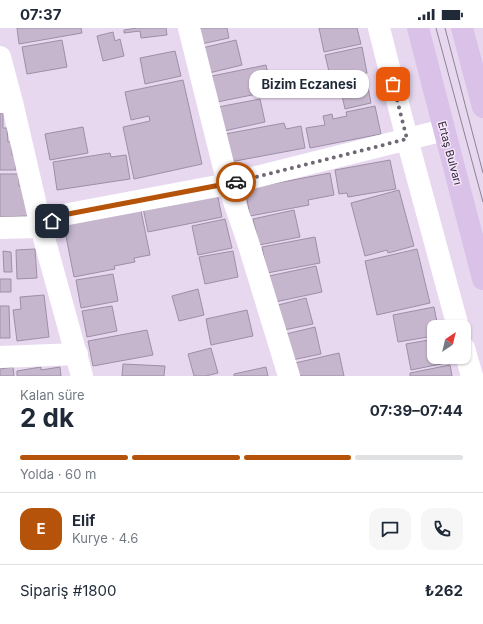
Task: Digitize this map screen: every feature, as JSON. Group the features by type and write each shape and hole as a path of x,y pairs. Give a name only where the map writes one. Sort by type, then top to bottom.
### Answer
{"main road":[{"name":"Ertaş Bulvarı","path":"418,28 483,279"},
{"path":"462,28 483,107"}],"street":[{"path":"189,28 228,184 247,239 289,376"},
{"path":"379,28 407,139 456,320"},
{"path":"0,57 6,102 82,376"},
{"path":"0,228 41,227 63,215 228,184 444,130"},
{"path":"0,357 77,354"},
{"path":"469,364 472,376"}],"building":[{"path":"17,28 81,28 82,33 19,44"},
{"path":"137,28 166,28 167,35 141,38 140,31 124,33 124,30"},
{"path":"197,28 227,28 229,38 201,44"},
{"path":"319,28 357,28 361,44 324,52"},
{"path":"113,32 115,41 120,39 124,56 103,61 97,36"},
{"path":"62,40 67,67 27,74 22,47"},
{"path":"236,40 242,65 209,73 202,48"},
{"path":"362,47 367,73 331,80 325,55"},
{"path":"175,51 181,76 145,84 140,58"},
{"path":"266,65 272,91 217,102 212,76"},
{"path":"366,76 371,103 345,109 339,82"},
{"path":"183,80 202,164 134,179 123,127 150,121 149,116 131,120 125,92"},
{"path":"260,99 265,122 224,131 218,107"},
{"path":"375,106 381,134 310,148 306,128 325,125 323,116 332,114 333,119 347,116 346,112"},
{"path":"0,113 3,113 3,128 7,128 8,142 12,142 12,155 16,155 16,170 0,170"},
{"path":"284,123 286,129 301,126 305,148 230,162 225,134"},
{"path":"83,127 88,153 50,160 45,134"},
{"path":"110,153 111,157 126,155 130,179 57,190 53,162"},
{"path":"390,160 396,189 348,197 347,193 339,194 335,170"},
{"path":"330,173 334,195 308,200 309,205 250,216 245,189"},
{"path":"0,174 19,174 19,186 23,186 24,201 28,201 28,216 0,217"},
{"path":"399,190 414,246 388,253 387,250 365,256 351,203"},
{"path":"217,193 222,217 148,232 143,208"},
{"path":"140,206 150,255 134,258 135,262 114,266 115,269 74,277 63,221"},
{"path":"294,210 300,237 259,245 253,219"},
{"path":"225,219 232,248 198,255 192,226"},
{"path":"315,237 320,263 267,273 262,247"},
{"path":"35,249 37,278 17,279 16,250"},
{"path":"417,249 430,303 377,315 365,261"},
{"path":"3,251 11,252 12,272 4,272"},
{"path":"233,251 238,277 205,284 199,257"},
{"path":"316,266 322,292 275,302 269,276"},
{"path":"113,274 118,301 81,308 76,280"},
{"path":"0,279 11,279 11,292 0,292"},
{"path":"198,289 204,315 179,321 172,296"},
{"path":"44,295 49,337 17,341 13,310 21,309 20,297"},
{"path":"306,298 313,324 284,330 278,305"},
{"path":"0,306 9,306 10,338 0,338"},
{"path":"112,306 117,331 87,337 82,311"},
{"path":"434,307 437,320 427,320 427,337 398,342 393,315"},
{"path":"247,310 253,336 211,345 206,319"},
{"path":"315,327 321,354 292,360 286,334"},
{"path":"147,330 153,355 93,366 88,341"},
{"path":"427,340 427,364 441,364 411,370 406,344"},
{"path":"211,348 218,373 206,376 194,376 188,354"},
{"path":"339,353 344,376 298,376 295,363"},
{"path":"123,364 165,366 164,376 122,376"},
{"path":"450,365 452,376 410,376 410,373"},
{"path":"13,367 14,376 0,376 0,369"},
{"path":"41,367 41,370 60,367 61,376 17,376 17,371"},
{"path":"266,367 268,376 234,376 234,374"}],"tram line":[{"path":"436,28 483,202"},
{"path":"445,28 483,173"}],"way so far":[{"path":"236,182 407,139 393,84"}],"place":[{"name":"Bizim Eczanesi","path":"393,84"}],"route":[{"path":"52,221 63,215 236,182"}]}
